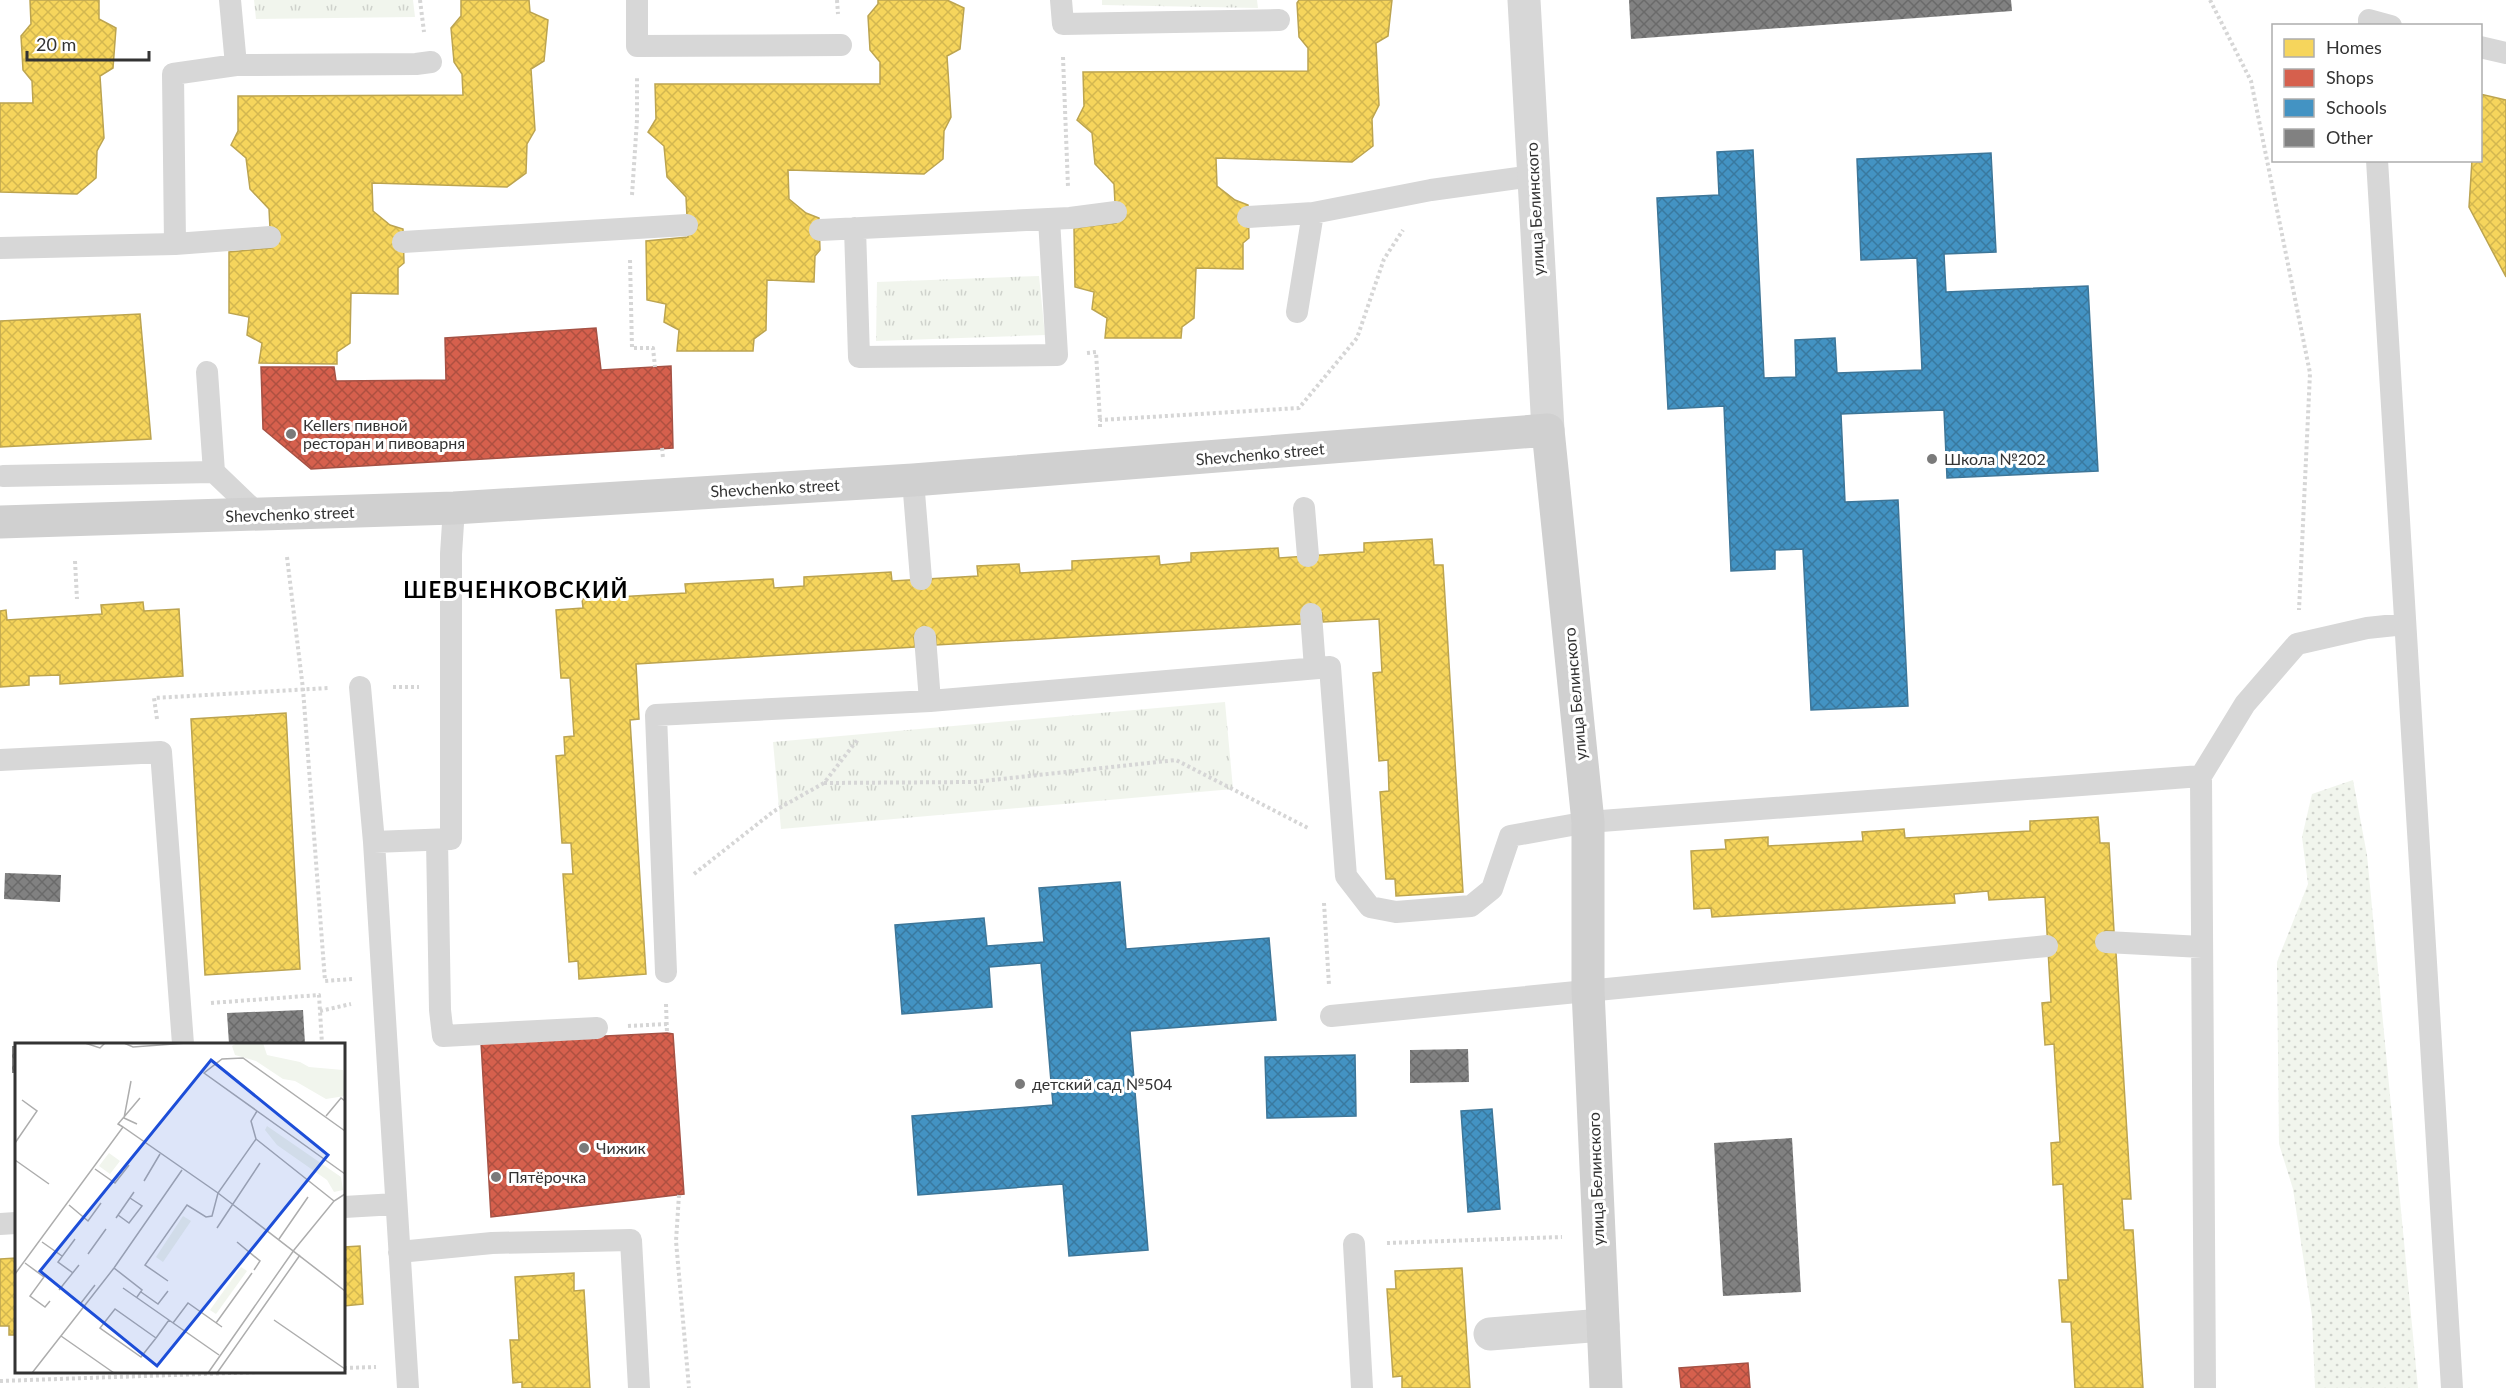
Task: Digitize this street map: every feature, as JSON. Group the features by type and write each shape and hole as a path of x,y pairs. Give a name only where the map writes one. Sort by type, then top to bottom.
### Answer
{"street":[{"name":"улица Белинского","path":"1524,0 1548,429 1588,822 1588,990 1606,1388"},
{"name":"Shevchenko street","path":"0,522 454,508 913,480 1548,429"},
{"path":"1490,1334 1603,1325"}],"lane":[{"path":"230,0 236,65"},
{"path":"637,0 637,46 841,45"},
{"path":"1061,0 1063,24 1279,20"},
{"path":"2369,24 2369,20 2384,24"},
{"path":"2482,47 2506,53"},
{"path":"175,244 173,74 236,65 430,62"},
{"path":"2378,162 2452,1388"},
{"path":"1248,217 1313,213 1431,190 1533,176"},
{"path":"820,230 1060,218 1116,212"},
{"path":"1297,312 1313,213"},
{"path":"855,228 859,357 1057,355 1060,218"},
{"path":"404,242 687,225"},
{"path":"0,249 175,244 270,237"},
{"path":"207,372 214,472 259,515"},
{"path":"3,476 214,472"},
{"path":"913,480 921,579"},
{"path":"374,842 451,839 454,508"},
{"path":"1304,508 1308,556"},
{"path":"1311,614 1315,668"},
{"path":"2205,1388 2201,777 2244,705 2297,644 2367,628 2405,624"},
{"path":"925,637 930,701"},
{"path":"666,972 656,715 930,701 1330,667 1346,876 1370,907 1396,912 1471,906 1492,889 1510,836 1588,822 2201,777"},
{"path":"360,687 374,842 408,1388"},
{"path":"0,760 161,752 183,1043"},
{"path":"437,840 440,1010 443,1036 597,1028"},
{"path":"2106,942 2202,947"},
{"path":"1331,1016 2047,946"},
{"path":"345,1207 396,1204"},
{"path":"0,1224 15,1223"},
{"path":"399,1252 492,1243 631,1240 639,1388"},
{"path":"1354,1244 1362,1388"}],"path":[{"path":"420,0 422,20"},
{"path":"2210,0 2251,81 2310,374 2297,644"},
{"path":"637,46 638,120"},
{"path":"1060,218 1063,90"},
{"path":"1299,408 1356,338 1384,259 1431,190"},
{"path":"630,306 632,348 653,348 655,367"},
{"path":"1096,352 1100,420"},
{"path":"287,557 303,689 325,981 382,978"},
{"path":"75,561 77,599"},
{"path":"154,698 360,687 452,688"},
{"path":"663,898 774,811 824,783 885,703"},
{"path":"824,783 974,782 1176,760 1343,845"},
{"path":"1324,906 1326,952"},
{"path":"180,1005 319,995 322,1043"},
{"path":"320,1011 357,1002"},
{"path":"597,1028 666,1024 668,1033"},
{"path":"679,1195 676,1241 689,1388"},
{"path":"1354,1244 1524,1238"},
{"path":"0,1381 208,1373"}],"green space":[{"path":"254,0 413,0 415,17 256,19"},
{"path":"1102,0 1257,0 1258,8 1102,5"},
{"path":"1039,276 1045,335 876,341 877,282"},
{"path":"1225,702 1233,789 781,829 773,742"},
{"path":"2353,780 2367,855 2418,1388 2315,1388 2312,1316 2293,1189 2279,1144 2277,962 2308,884 2302,837 2312,794"}],"building: Homes":[{"path":"30,0 99,0 99,19 116,28 113,68 100,76 104,138 97,151 96,178 77,194 0,192 0,103 33,103 32,81 23,70 21,36 31,24"},
{"path":"461,0 529,0 530,12 548,20 544,61 531,69 535,130 527,144 526,173 507,187 372,183 373,211 390,225 403,229 404,263 398,268 398,294 351,293 350,343 337,352 337,364 259,363 262,343 247,335 249,317 229,313 229,252 271,248 269,209 250,189 246,158 231,145 238,131 238,96 463,95 462,74 454,62 451,28 461,16"},
{"path":"878,0 947,0 964,8 960,49 947,56 951,117 944,131 943,159 924,174 788,170 789,199 806,213 819,218 820,250 815,256 814,282 767,280 766,330 754,339 753,351 677,351 679,330 664,322 666,304 647,300 646,241 688,237 686,197 667,177 664,146 648,132 656,119 655,84 880,84 880,62 870,50 868,16 878,4"},
{"path":"1299,0 1392,0 1388,36 1376,43 1379,105 1372,119 1373,146 1352,162 1216,158 1217,186 1235,200 1248,205 1249,238 1243,243 1243,269 1196,268 1194,318 1182,327 1181,338 1105,338 1107,318 1092,309 1094,292 1075,287 1074,228 1116,223 1114,184 1095,164 1092,133 1077,120 1084,106 1083,72 1308,71 1308,48 1299,37 1297,3"},
{"path":"2482,94 2506,100 2506,277 2469,207 2472,162 2482,162"},
{"path":"140,314 151,439 0,447 0,321"},
{"path":"1432,539 1434,565 1443,565 1463,892 1396,896 1395,879 1386,879 1380,792 1389,791 1388,760 1379,761 1373,673 1382,672 1379,619 1323,622 1322,613 1311,614 1301,624 936,645 936,636 914,638 915,647 636,664 639,719 630,720 646,974 579,979 578,961 569,962 563,874 573,874 571,843 562,843 556,756 565,755 564,737 574,736 570,678 561,678 556,610 583,608 582,599 686,593 685,584 773,579 774,588 804,586 804,577 891,572 892,581 978,576 977,566 1019,564 1020,573 1072,570 1072,561 1159,556 1160,565 1191,562 1191,553 1278,548 1279,558 1364,552 1364,543"},
{"path":"143,602 144,611 179,609 183,676 60,684 60,675 29,676 29,685 0,687 0,611 6,610 7,620 102,614 101,605"},
{"path":"286,713 300,969 205,975 191,719"},
{"path":"2098,817 2100,843 2109,843 2114,931 2105,931 2106,942 2116,953 2131,1199 2122,1199 2124,1230 2133,1230 2143,1388 2075,1388 2071,1322 2062,1322 2059,1280 2068,1280 2063,1184 2053,1185 2051,1143 2060,1142 2054,1044 2045,1045 2042,1003 2051,1002 2045,897 1989,900 1988,891 1954,894 1955,903 1712,917 1711,908 1694,909 1691,851 1726,849 1725,840 1768,837 1768,846 1863,841 1862,832 1904,829 1905,838 2030,831 2030,821"},
{"path":"360,1246 363,1304 345,1306 345,1247"},
{"path":"15,1258 15,1335 9,1335 9,1326 0,1326 0,1259"},
{"path":"1462,1268 1470,1388 1402,1388 1402,1376 1393,1377 1387,1289 1396,1289 1395,1271"},
{"path":"574,1273 574,1291 584,1290 590,1388 522,1388 522,1382 513,1383 510,1340 519,1340 515,1277"}],"building: Shops":[{"path":"596,328 601,370 671,366 673,448 311,469 263,429 261,367 334,367 336,381 446,380 445,338"},
{"name":"Чижик","path":"673,1034 684,1194 491,1217 481,1042"},
{"path":"1748,1363 1750,1388 1681,1388 1679,1368"}],"building: Schools":[{"name":"Школа №202","path":"1753,150 1764,378 1796,377 1795,340 1835,338 1837,373 1922,370 1917,258 1861,260 1857,159 1991,153 1996,252 1944,254 1946,292 2088,286 2098,471 1947,478 1944,410 1841,414 1845,502 1898,500 1908,706 1811,710 1803,549 1775,550 1775,569 1731,571 1724,406 1668,409 1657,198 1719,195 1717,152"},
{"path":"1120,882 1126,949 1269,938 1276,1020 1130,1031 1148,1250 1069,1256 1063,1184 918,1195 912,1116 1053,1105 1041,963 989,967 992,1007 902,1014 895,925 984,918 987,946 1044,942 1039,888"},
{"path":"1355,1055 1356,1116 1267,1118 1265,1057"},
{"path":"1492,1109 1500,1209 1468,1212 1461,1111"}],"building: Other":[{"path":"1629,0 2011,0 2012,11 1631,39"},
{"path":"5,873 61,875 60,902 4,899"},
{"path":"303,1010 305,1043 229,1043 227,1013"},
{"path":"12,1046 15,1046 15,1073 12,1073"},
{"path":"1468,1049 1469,1082 1410,1083 1410,1050"},
{"path":"1792,1138 1801,1292 1723,1296 1714,1143"}],"place":[{"name":"Kellers пивной ресторан и пивоварня","path":"291,434"},
{"name":"Школа №202","path":"1932,459"},
{"name":"детский сад №504","path":"1020,1084"},
{"name":"Чижик","path":"584,1148"},
{"name":"Пятёрочка","path":"496,1177"}],"district":[{"name":"ШЕВЧЕНКОВСКИЙ","path":"516,590"}]}
